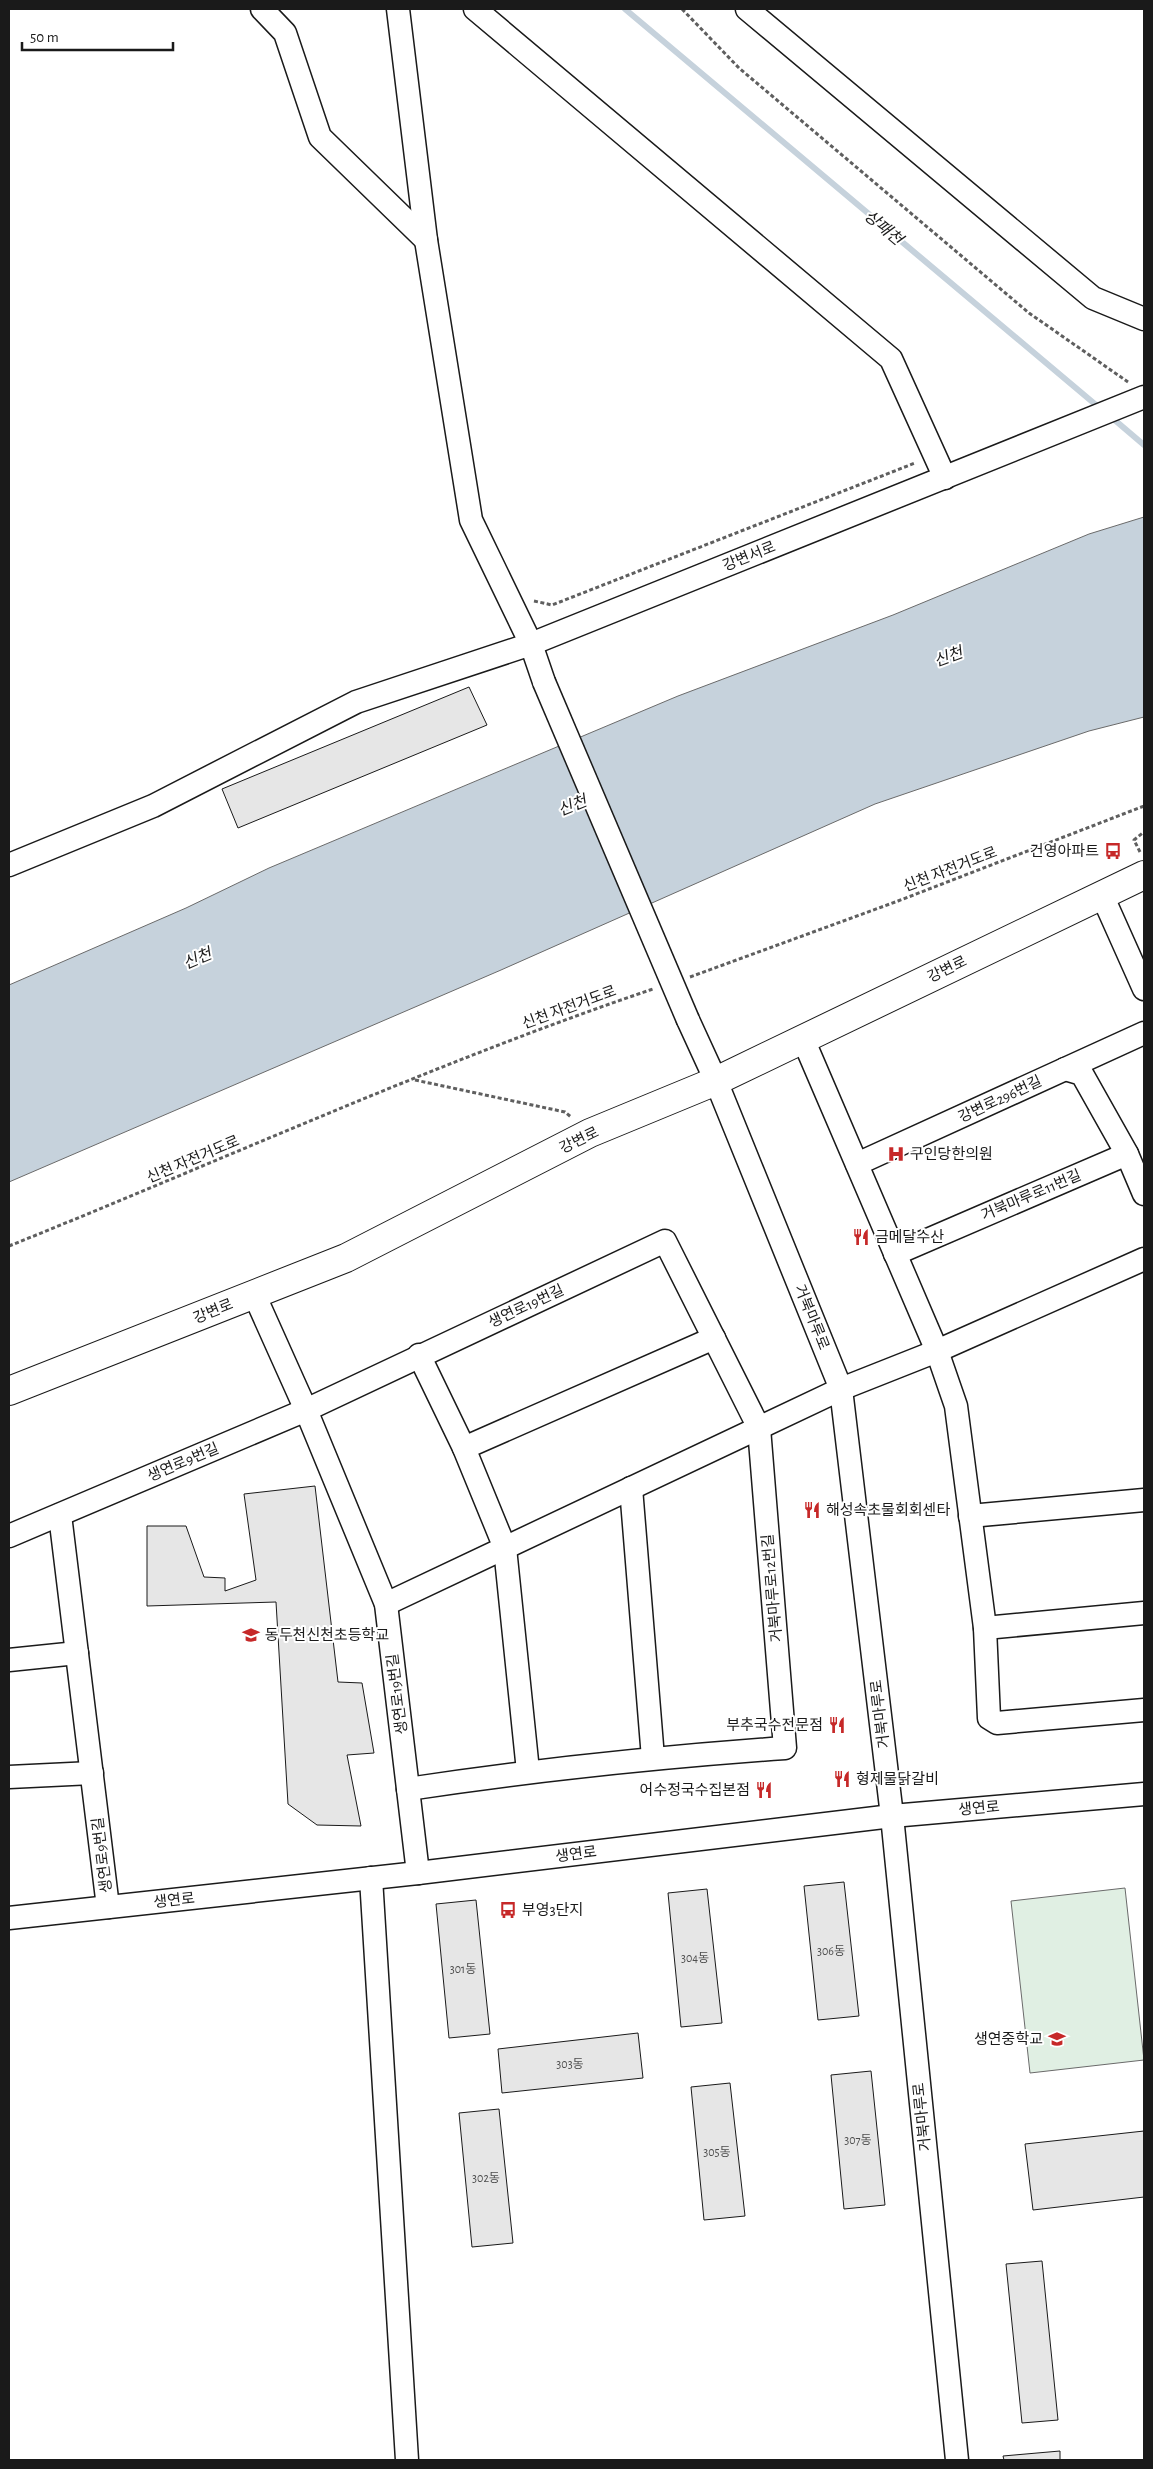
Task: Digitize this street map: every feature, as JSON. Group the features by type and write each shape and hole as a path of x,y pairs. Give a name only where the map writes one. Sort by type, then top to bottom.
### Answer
{"main road":[{"name":"강변로","path":"9,1391 346,1258 590,1133 716,1081 1144,875"}],"street":[{"path":"262,9 285,33 320,137 426,240"},
{"name":"거북마루로","path":"398,9 426,240 471,520 531,644 544,682 688,1020 716,1081 841,1389 892,1816 957,2460"},
{"path":"475,9 891,359 945,478"},
{"path":"746,9 1093,298 1144,319"},
{"name":"강변서로","path":"9,865 153,806 356,702 531,644 966,470 1138,390"},
{"path":"1102,895 1144,989"},
{"name":"강변로296번길","path":"857,1164 1144,1033"},
{"path":"803,1039 937,1351 956,1406 985,1628 988,1718 998,1723 1144,1710"},
{"path":"1065,1069 1082,1074 1127,1154 1144,1194"},
{"name":"거북마루로11번길","path":"895,1254 1127,1154"},
{"name":"생연로19번길","path":"306,1410 419,1355 665,1241"},
{"name":"거북마루로12번길","path":"653,1758 785,1748 759,1428 665,1241"},
{"path":"386,1604 841,1389 937,1351 1144,1259"},
{"name":"생연로19번길","path":"254,1294 306,1410 386,1604 418,1873"},
{"path":"464,1448 714,1338"},
{"path":"419,1355 464,1448 505,1548 528,1771"},
{"name":"생연로9번길","path":"9,1536 306,1410"},
{"path":"408,1789 528,1771 653,1758 631,1488"},
{"path":"970,1516 1144,1500"},
{"name":"생연로9번길","path":"60,1515 108,1907"},
{"path":"985,1628 1144,1613"},
{"path":"9,1660 78,1653"},
{"path":"9,1777 92,1773"},
{"name":"생연로","path":"9,1918 418,1873 892,1816 1144,1794"},
{"path":"371,1878 407,2460"}],"path":[{"path":"682,9 739,68 1029,313 1138,390"},
{"path":"528,600 552,605 934,455"},
{"name":"신천 자전거도로","path":"689,977 1144,806"},
{"path":"1144,832 1134,840 1144,860"},
{"name":"신천 자전거도로","path":"9,1246 413,1080 588,1011 661,986"},
{"path":"413,1080 566,1112 590,1133"}],"green space":[{"path":"1125,1888 1144,2060 1030,2073 1011,1901"}],"water":[{"name":"신천","path":"1144,517 1144,717 1089,731 875,804 501,970 9,1182 9,985 186,908 269,868 678,696 893,615 1089,534"}],"building":[{"path":"469,687 487,725 238,828 222,789"},
{"path":"315,1486 338,1682 362,1683 374,1753 347,1755 361,1826 317,1825 288,1804 276,1602 147,1606 147,1526 186,1526 204,1577 225,1578 225,1591 256,1580 244,1494"},
{"path":"844,1882 859,2016 818,2020 804,1886"},
{"path":"707,1889 722,2023 681,2027 668,1893"},
{"path":"476,1900 490,2034 449,2038 436,1904"},
{"path":"638,2033 643,2078 502,2093 498,2049"},
{"path":"871,2071 885,2205 844,2209 831,2075"},
{"path":"730,2083 745,2216 704,2220 691,2087"},
{"path":"499,2109 513,2243 472,2247 459,2113"},
{"path":"1144,2131 1144,2197 1033,2210 1025,2144"},
{"path":"1042,2261 1058,2420 1022,2423 1006,2264"},
{"path":"1060,2451 1060,2460 1004,2460 1003,2456"}],"waterway":[{"name":"상패천","path":"625,9 1102,410"},
{"name":"상패천","path":"1110,416 1144,445"}],"place":[{"name":"건영아파트","path":"1113,851"},
{"name":"구인당한의원","path":"896,1154"},
{"name":"금메달수산","path":"861,1237"},
{"name":"해성속초물회회센타","path":"812,1510"},
{"name":"동두천신천초등학교","path":"251,1635"},
{"name":"부추국수전문점","path":"837,1725"},
{"name":"형제물닭갈비","path":"842,1779"},
{"name":"어수정국수집본점","path":"764,1790"},
{"name":"부영3단지","path":"508,1910"},
{"name":"생연중학교","path":"1057,2039"}]}
